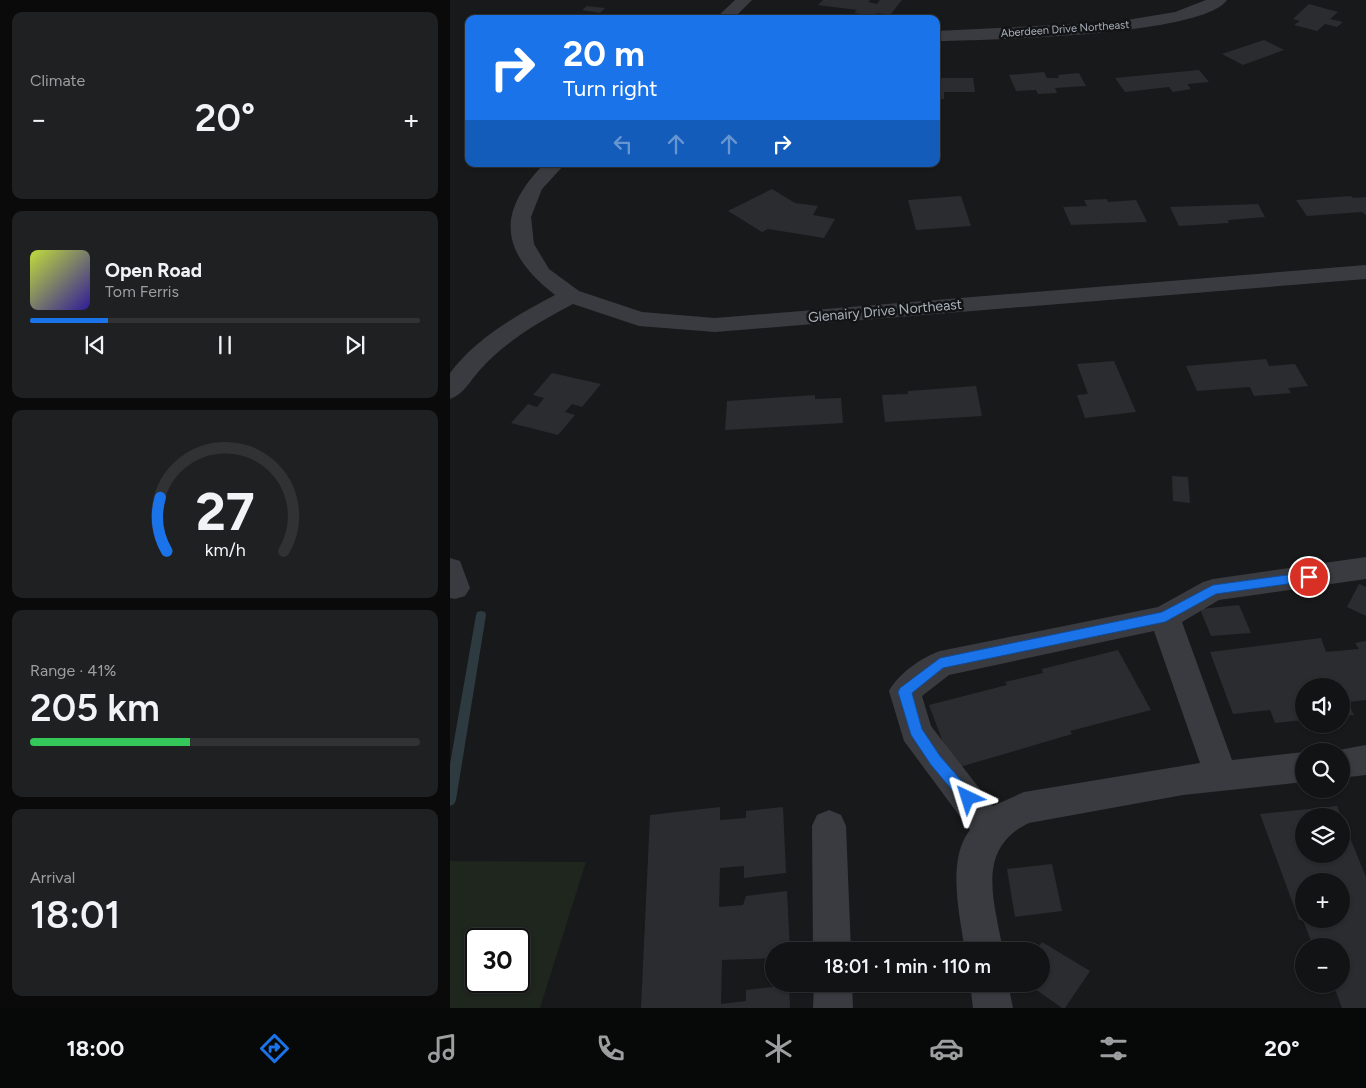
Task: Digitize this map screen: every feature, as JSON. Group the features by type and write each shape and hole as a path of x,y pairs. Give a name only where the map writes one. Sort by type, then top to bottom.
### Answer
{"street":[{"path":"728,15 744,0"},
{"name":"Aberdeen Drive Northeast","path":"940,36 1098,28 1162,20 1210,5 1219,0"},
{"name":"Glenairy Drive Northeast","path":"552,167 534,187 521,217 523,244 541,273 571,296 639,319 715,325 1366,272"},
{"path":"450,391 460,375 491,344 528,317 571,296"},
{"path":"990,831 968,798 936,760 916,730 905,692 940,664 1165,617 1213,590 1366,568"},
{"path":"1165,617 1189,690 1221,776"},
{"path":"1350,762 1366,760"},
{"path":"983,942 973,880 980,844 1001,819 1024,808 1183,780 1295,768"},
{"path":"829,826 832,942"},
{"path":"833,992 833,1008"},
{"path":"990,992 993,1008"}],"shaded area":[{"path":"450,861 586,862 540,1008 450,1008"}],"building":[{"path":"823,0 870,0 868,2 877,4 880,0 902,0 890,15 877,13 876,15 868,15 854,13 857,10 818,5"},
{"path":"1309,4 1338,12 1330,19 1343,22 1337,27 1325,24 1317,31 1294,25 1300,21 1293,19"},
{"path":"587,6 605,8 600,13 582,10"},
{"path":"1264,40 1284,50 1243,65 1222,54"},
{"path":"1199,70 1209,82 1187,84 1191,89 1173,92 1169,87 1125,92 1115,78"},
{"path":"1044,72 1047,78 1059,78 1058,75 1079,73 1086,86 1055,88 1057,93 1038,94 1036,90 1016,91 1009,75"},
{"path":"940,78 973,78 975,92 944,92 944,99 940,99"},
{"path":"772,189 795,203 818,206 813,215 835,219 824,238 768,229 762,232 728,211"},
{"path":"961,196 971,226 916,230 908,200"},
{"path":"1351,196 1353,198 1366,197 1366,215 1362,212 1307,216 1296,200"},
{"path":"1107,199 1108,202 1136,200 1147,222 1071,225 1063,207 1087,206 1084,200"},
{"path":"1258,204 1265,217 1228,220 1229,223 1179,226 1170,207"},
{"path":"1266,359 1269,366 1295,364 1308,386 1288,388 1291,393 1254,396 1250,387 1197,391 1186,366"},
{"path":"1114,361 1136,412 1085,418 1077,395 1088,394 1077,364"},
{"path":"552,373 601,384 582,407 572,404 565,412 575,415 558,435 511,423 528,404 537,407 544,398 533,395"},
{"path":"976,386 982,416 885,422 882,395 908,394 908,391"},
{"path":"815,395 815,399 841,398 843,423 725,430 727,401"},
{"path":"1172,476 1188,477 1190,503 1173,501"},
{"path":"1359,584 1366,587 1366,616 1347,607"},
{"path":"1239,605 1251,633 1211,636 1200,609"},
{"path":"1321,638 1326,652 1359,649 1355,643 1366,641 1366,700 1350,702 1350,678 1295,678 1295,721 1275,723 1270,710 1233,714 1210,652"},
{"path":"1118,650 1151,710 1070,731 1072,734 953,769 929,705 1007,685 1005,682 1043,673 1042,669"},
{"path":"1350,706 1354,715 1350,715"},
{"path":"1337,806 1338,808 1318,808"},
{"path":"720,807 720,820 746,818 746,811 783,807 786,873 744,878 744,866 720,868 719,907 743,905 746,896 787,891 790,942 765,942 765,958 722,960 721,1004 746,1001 746,990 765,988 765,992 789,992 790,1008 641,1008 650,815"},
{"path":"1295,810 1295,863 1350,863 1350,838 1366,877 1366,1008 1342,1008 1336,993 1350,993 1350,938 1310,938 1306,928 1350,928 1350,873 1295,873 1295,909 1260,814"},
{"path":"1052,864 1062,911 1015,917 1007,869"},
{"path":"1050,947 1090,971 1065,1008 1062,1008 1039,992 1050,992"}],"waterway":[{"path":"450,800 481,615"}],"route":[{"path":"968,798 936,760 916,730 905,692 940,664 1165,617 1213,590 1309,577"}]}
